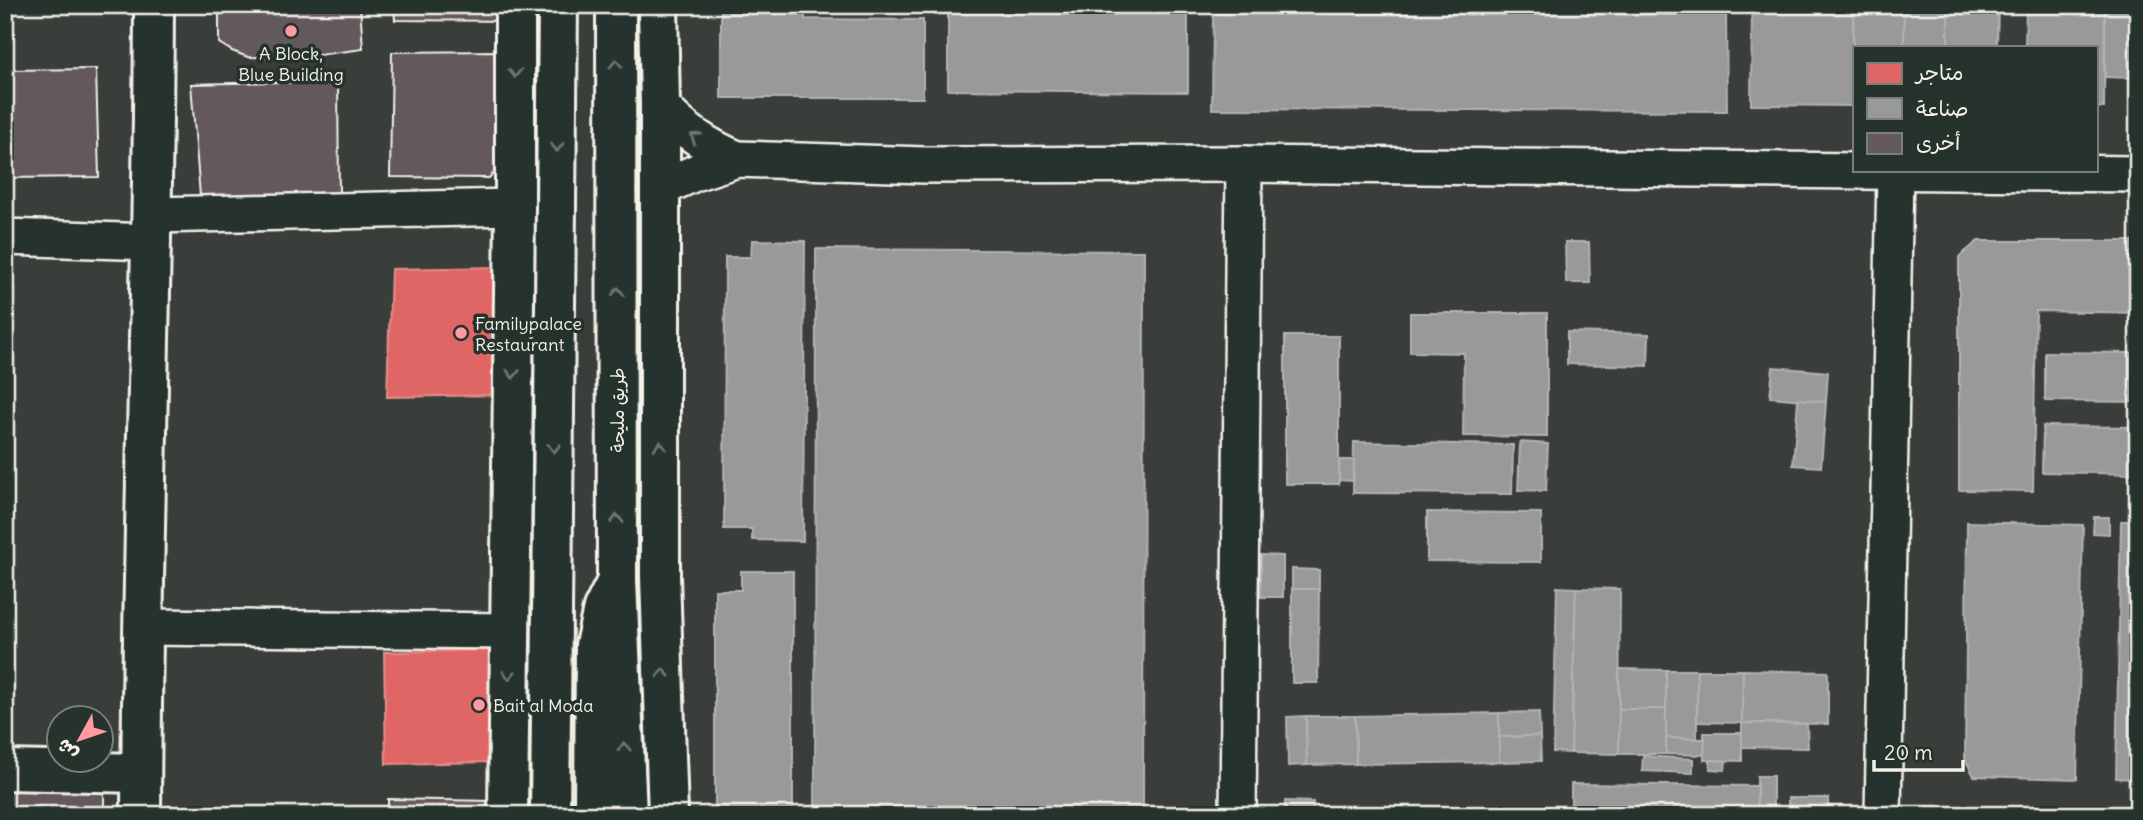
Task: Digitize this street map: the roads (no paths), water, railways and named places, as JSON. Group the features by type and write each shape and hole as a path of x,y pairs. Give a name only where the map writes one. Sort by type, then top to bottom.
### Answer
{"main road":[{"path":"141,815 142,627 153,228 154,5"},
{"path":"508,815 515,5"},
{"path":"550,815 558,5"},
{"name":"طريق مليحة","path":"616,5 617,581 627,815"},
{"path":"658,5 660,577 668,815"},
{"path":"594,815 595,645 603,609 617,581"},
{"path":"5,770 141,773"}],"street":[{"path":"660,106 695,138 737,159"},
{"path":"659,189 737,159 939,165 1244,164 1853,171"},
{"path":"1238,815 1244,164"},
{"path":"1884,815 1895,172"},
{"path":"1976,172 2138,174"},
{"path":"5,237 515,207"},
{"path":"142,627 510,631"}],"place":[{"name":"A Block, Blue Building","path":"291,31"},
{"name":"Familypalace Restaurant","path":"461,333"},
{"name":"Bait al Moda","path":"479,705"}]}
